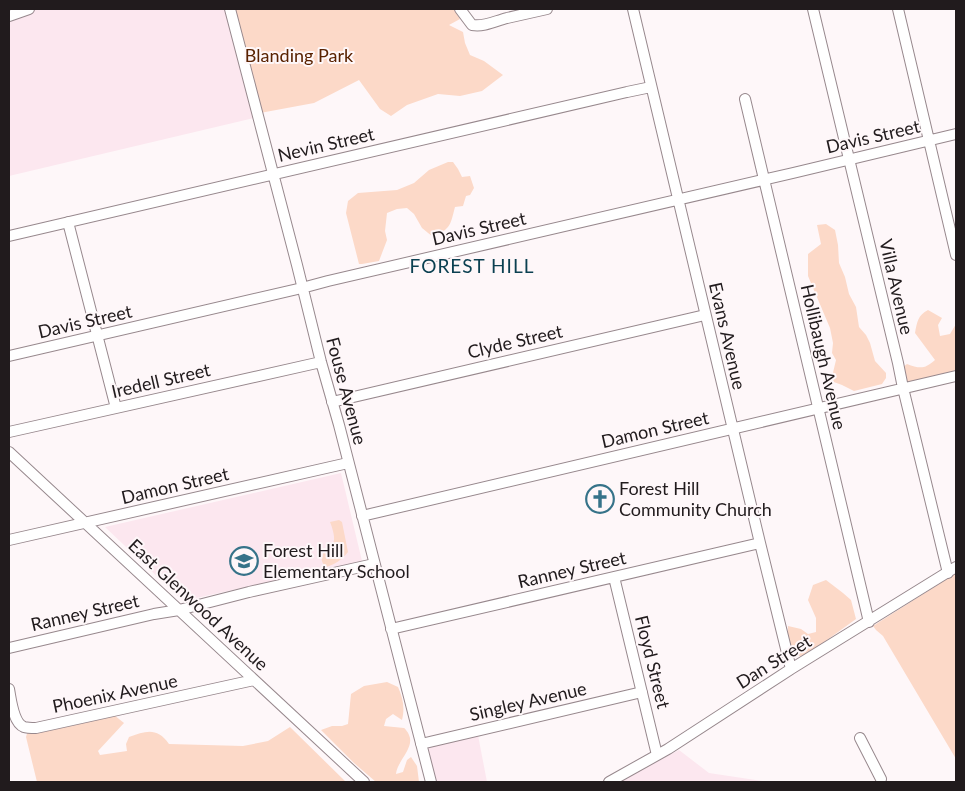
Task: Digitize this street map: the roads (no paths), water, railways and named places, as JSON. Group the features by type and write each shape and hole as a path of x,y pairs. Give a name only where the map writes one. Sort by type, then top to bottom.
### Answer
{"street":[{"path":"9,16 29,9"},
{"name":"Fouse Avenue","path":"230,9 431,782"},
{"path":"460,9 472,25 478,26 547,9"},
{"name":"Evans Avenue","path":"633,9 791,670"},
{"name":"Villa Avenue","path":"813,9 903,388 952,570"},
{"path":"898,9 956,254"},
{"name":"Nevin Street","path":"9,236 651,87"},
{"name":"Hollibaugh Avenue","path":"745,99 869,622"},
{"name":"Davis Street","path":"9,356 956,134"},
{"path":"68,222 116,408"},
{"name":"Clyde Street","path":"332,402 705,315"},
{"name":"Iredell Street","path":"9,432 321,362"},
{"name":"Damon Street","path":"362,516 956,376"},
{"name":"East Glenwood Avenue","path":"9,452 364,782"},
{"name":"Damon Street","path":"9,540 348,463"},
{"name":"Ranney Street","path":"391,629 760,543"},
{"name":"Ranney Street","path":"9,648 374,564"},
{"name":"Dan Street","path":"609,782 657,755 952,570"},
{"name":"Floyd Street","path":"614,577 657,755"},
{"name":"Phoenix Avenue","path":"9,689 16,719 19,724 24,727 36,728 254,680"},
{"name":"Singley Avenue","path":"421,744 642,692"},
{"path":"860,738 881,779"}],"place":[{"name":"Forest Hill Community Church","path":"600,499"},
{"name":"Forest Hill Elementary School","path":"244,561"}],"district":[{"name":"FOREST HILL","path":"472,266"}],"park label":[{"name":"Blanding Park","path":"299,56"}]}
